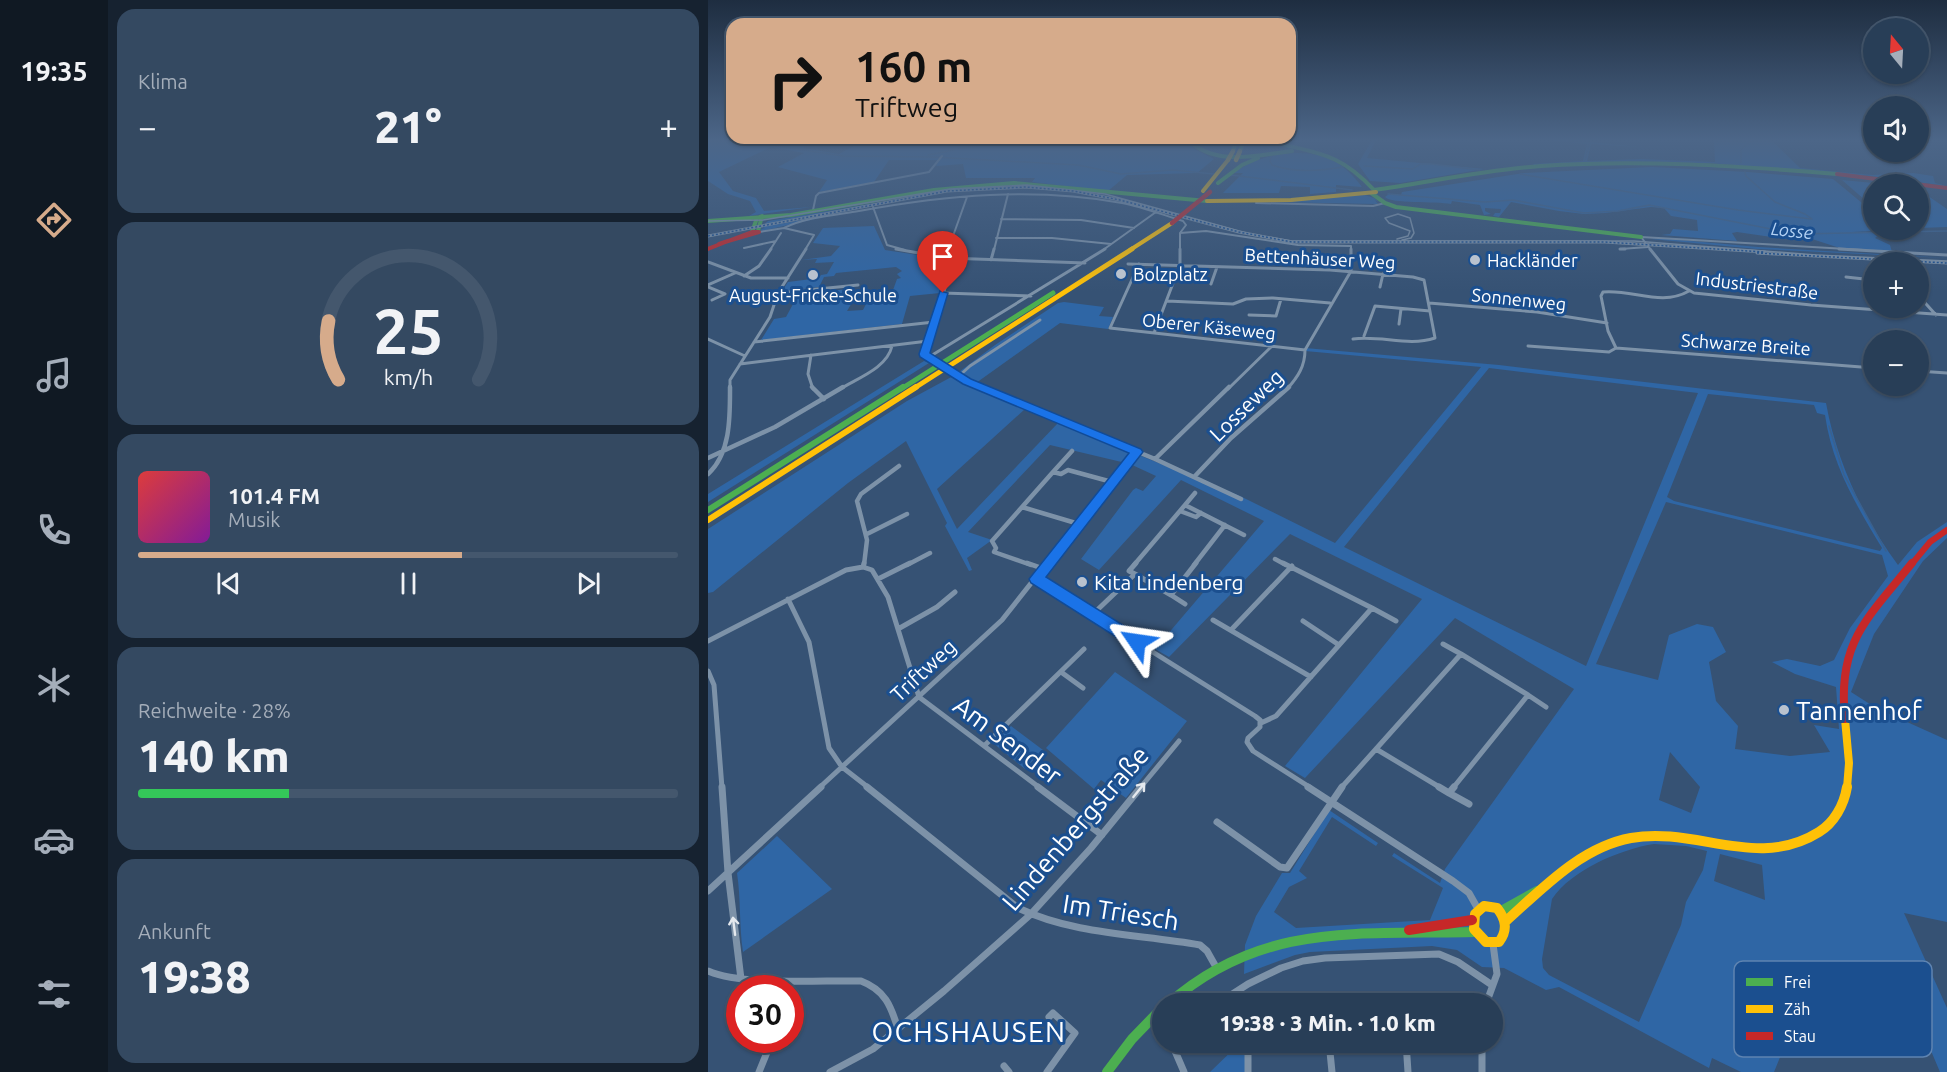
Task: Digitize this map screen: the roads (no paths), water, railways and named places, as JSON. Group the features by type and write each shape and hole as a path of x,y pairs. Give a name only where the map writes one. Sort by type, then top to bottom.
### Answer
{"main road":[{"path":"708,219 761,217 837,207 930,190"},
{"path":"1094,190 1156,198 1275,201 1375,194 1398,190"},
{"path":"708,520 1168,222 1208,190"},
{"path":"1372,190 1375,194 1404,208 1641,237"},
{"path":"1234,200 1375,194 1386,190"},
{"path":"708,249 753,233 761,217"},
{"path":"708,510 1168,222"},
{"path":"1501,911 1558,878 1600,850 1639,837 1675,836 1740,848 1766,850 1802,843 1824,830 1839,813 1848,787 1850,750 1843,685 1850,651 1864,627 1920,553 1930,542 1947,530"},
{"path":"1506,921 1558,878"},
{"path":"1489,906 1501,911 1506,921 1505,936 1494,944 1483,940 1475,932 1472,920 1478,909 1489,906"},
{"path":"1376,935 1472,920"},
{"path":"1183,993 1217,969 1251,952 1286,943 1376,935 1475,932"},
{"path":"1107,1072 1132,1039 1152,1018"}],"street":[{"path":"813,210 816,196 839,190"},
{"path":"991,260 1008,194"},
{"path":"754,245 753,233 902,202 1008,194 1082,196 1149,210 1183,221 1185,228 1180,233 1180,265 1154,333"},
{"path":"1257,203 1373,206 1375,194"},
{"path":"967,197 946,255 951,270 924,354 967,382 1155,459 1241,499"},
{"path":"873,207 887,245 893,248 947,258 1085,263"},
{"path":"929,357 1085,263 1156,212"},
{"path":"1002,219 1081,220 1134,228"},
{"path":"708,474 718,465 723,451 730,421 730,381 770,317 778,293 814,235 784,228"},
{"path":"1180,233 1206,231 1298,244 1352,246 1351,271"},
{"path":"744,276 759,266 781,233"},
{"path":"1641,237 1824,250 1947,255"},
{"name":"Industriestraße","path":"1641,237 1678,284 1689,291 1863,309"},
{"path":"996,238 1052,238 1111,244"},
{"path":"744,248 776,241"},
{"path":"1620,249 1648,247"},
{"path":"708,262 759,280 788,278"},
{"name":"Bettenhäuser Weg","path":"1128,264 1351,271 1422,279 1429,303"},
{"name":"Oberer Käseweg","path":"1139,264 1110,328 1305,350"},
{"name":"Bettenhäuser Weg","path":"1211,284 1216,267"},
{"name":"Losseweg","path":"1195,477 1237,433 1264,413 1297,377 1305,365 1305,350 1330,303 1351,271"},
{"path":"708,286 735,273"},
{"path":"1380,287 1383,274"},
{"name":"Industriestraße","path":"1846,278 1863,279"},
{"path":"778,293 858,285"},
{"path":"708,286 725,294 712,300"},
{"path":"1616,348 1612,345 1601,296 1603,292 1617,291 1671,299 1684,296 1689,291"},
{"path":"943,293 1031,296"},
{"path":"1167,301 1233,304 1249,299 1281,299 1330,303"},
{"path":"1249,315 1276,316 1281,299"},
{"path":"1353,339 1364,336 1412,341 1432,339 1436,335 1429,303"},
{"name":"Sonnenweg","path":"1429,303 1537,312 1607,323"},
{"path":"1364,336 1372,308 1379,306 1430,311"},
{"path":"1929,307 1936,315"},
{"path":"1399,324 1401,309"},
{"name":"Industriestraße","path":"1929,314 1947,315"},
{"path":"958,375 1040,320"},
{"path":"754,342 934,322"},
{"path":"708,339 745,356"},
{"path":"740,364 928,341"},
{"path":"708,458 774,427 879,366 890,355 892,346"},
{"name":"Schwarze Breite","path":"1528,346 1609,352 1616,348 1863,367"},
{"path":"1155,459 1271,347"},
{"path":"811,355 806,367 807,378 817,394 824,399"},
{"path":"1929,372 1947,373"},
{"path":"1044,568 994,552 996,548 992,541 1072,451"},
{"name":"Triftweg","path":"708,891 1002,620 1136,452"},
{"path":"863,567 869,553 867,534 857,501 861,494 899,466"},
{"path":"1053,472 1063,473 1068,470 1113,482"},
{"path":"1185,604 1129,571 1195,492"},
{"path":"1185,505 1244,535"},
{"path":"1022,507 1079,524"},
{"path":"1180,511 1196,517 1201,513"},
{"path":"867,534 907,514"},
{"path":"1171,595 1225,525"},
{"path":"878,579 930,553"},
{"path":"1275,559 1396,621"},
{"path":"1231,630 1292,566"},
{"path":"708,641 846,570 863,567 872,570 888,597 919,697"},
{"path":"1093,615 1135,574"},
{"path":"1036,579 1255,716 1261,723"},
{"path":"898,629 936,607 955,592"},
{"path":"789,599 809,642 829,748 842,767"},
{"path":"1372,608 1276,717 1261,723 1256,732 1248,738 1248,747 1453,881 1469,893 1478,909"},
{"path":"1213,620 1311,676"},
{"path":"1303,621 1339,645"},
{"path":"1443,644 1546,707"},
{"path":"985,746 1084,649"},
{"path":"1217,822 1280,867 1287,868 1331,801 1461,654"},
{"path":"708,671 714,684 728,873 741,975"},
{"path":"1061,672 1083,688"},
{"path":"1449,793 1528,695"},
{"name":"Am Sender","path":"919,697 1102,836"},
{"name":"Lindenbergstraße","path":"830,1072 873,1049 1030,915 1102,836 1179,741"},
{"path":"1376,749 1468,804"},
{"name":"Im Triesch","path":"842,767 1018,908 1030,915 1041,920 1084,928 1200,945 1207,951 1217,969"},
{"path":"1489,993 1497,974 1494,944"},
{"path":"1233,993 1264,976 1301,962 1427,954 1445,955 1492,985"},
{"path":"708,971 726,977"},
{"path":"804,980 861,981 875,986 886,996 898,1029"},
{"path":"1047,1072 1074,1033 1053,1013 1049,1017"},
{"path":"759,1072 767,1053"},
{"path":"1176,1053 1184,1072"},
{"path":"1248,1053 1248,1072"},
{"path":"1330,1053 1332,1072"},
{"path":"1407,1053 1408,1072"},
{"path":"1482,1053 1482,1072"}],"waterway":[{"path":"1617,190 1738,210 1811,219"},
{"path":"1762,190 1775,202 1812,219"},
{"name":"Losse","path":"1388,194 1485,202 1513,200 1584,213 1618,211 1649,205 1797,234 1947,231"},
{"path":"1829,426 1844,475 1886,551"}],"tram line":[{"path":"708,221 763,220 944,190"},
{"path":"1071,190 1105,194 1250,234 1292,241 1634,241 1816,255 1947,261"},
{"path":"1397,239 1408,236 1410,231 1389,223 1385,218 1398,214 1410,218 1414,233 1411,238 1402,240"}],"railway":[{"path":"708,236 947,191 966,190"},
{"path":"1062,190 1120,200 1239,232 1292,242 1605,242 1765,252"},
{"path":"1757,253 1947,263"}],"place":[{"name":"Hackländer","path":"1475,260"},
{"name":"Bolzplatz","path":"1121,274"},
{"name":"August-Fricke-Schule","path":"813,275"},
{"name":"Kita Lindenberg","path":"1082,582"},
{"name":"Tannenhof","path":"1784,710"}],"district":[{"name":"OCHSHAUSEN","path":"969,1031"}]}
